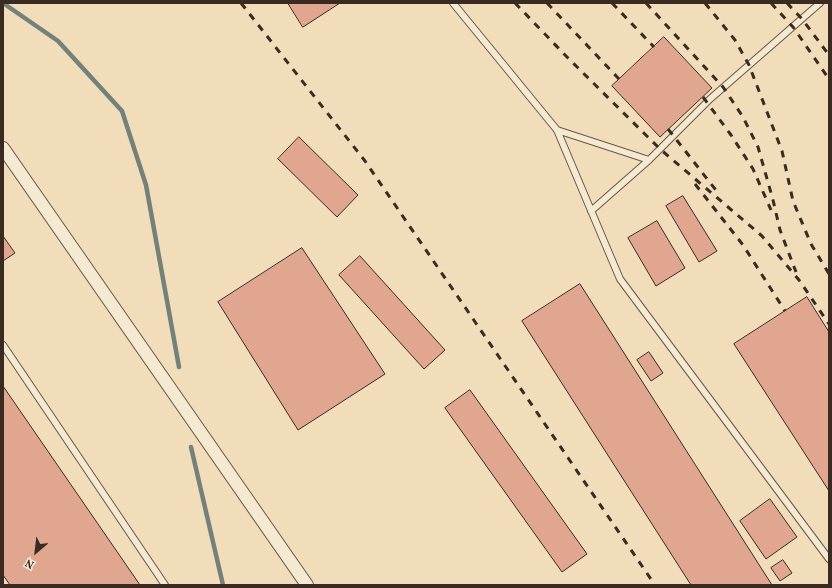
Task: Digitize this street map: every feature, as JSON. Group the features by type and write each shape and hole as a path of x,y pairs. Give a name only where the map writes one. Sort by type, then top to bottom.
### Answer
{"street":[{"path":"3,148 307,585"}],"lane":[{"path":"453,3 557,130 620,279 829,559"},
{"path":"591,211 649,160 710,99 820,3"},
{"path":"557,130 649,160"},
{"path":"3,345 165,585"}],"building":[{"path":"288,3 340,3 303,27"},
{"path":"664,37 712,88 660,137 612,86"},
{"path":"299,137 358,195 337,217 278,159"},
{"path":"683,196 717,251 699,262 666,206"},
{"path":"657,221 685,268 656,286 628,238"},
{"path":"3,236 15,253 3,261"},
{"path":"302,248 385,374 298,430 218,302"},
{"path":"360,256 445,350 424,369 339,275"},
{"path":"580,284 772,585 691,585 522,321"},
{"path":"807,297 829,332 829,491 734,344"},
{"path":"649,352 663,373 651,381 637,360"},
{"path":"3,386 140,585 10,585 3,575"},
{"path":"470,390 587,554 562,572 445,408"},
{"path":"770,499 797,537 766,559 740,521"},
{"path":"783,560 792,573 780,581 771,568"}],"waterway":[{"path":"3,3 58,41 122,111 146,185 179,367"},
{"path":"191,447 223,585"}],"railway":[{"path":"241,3 365,161 655,585"},
{"path":"515,3 660,149 762,236 799,280 829,324"},
{"path":"547,3 619,79"},
{"path":"612,3 654,47"},
{"path":"646,3 723,87 743,117 758,147 780,230 796,272"},
{"path":"705,3 735,40 749,65 782,151 793,201 811,244 829,274"},
{"path":"771,3 793,27 829,79"},
{"path":"787,3 802,19 829,55"},
{"path":"703,97 731,135 753,169 771,210"},
{"path":"668,129 719,194"},
{"path":"695,184 743,245 785,311"}]}
